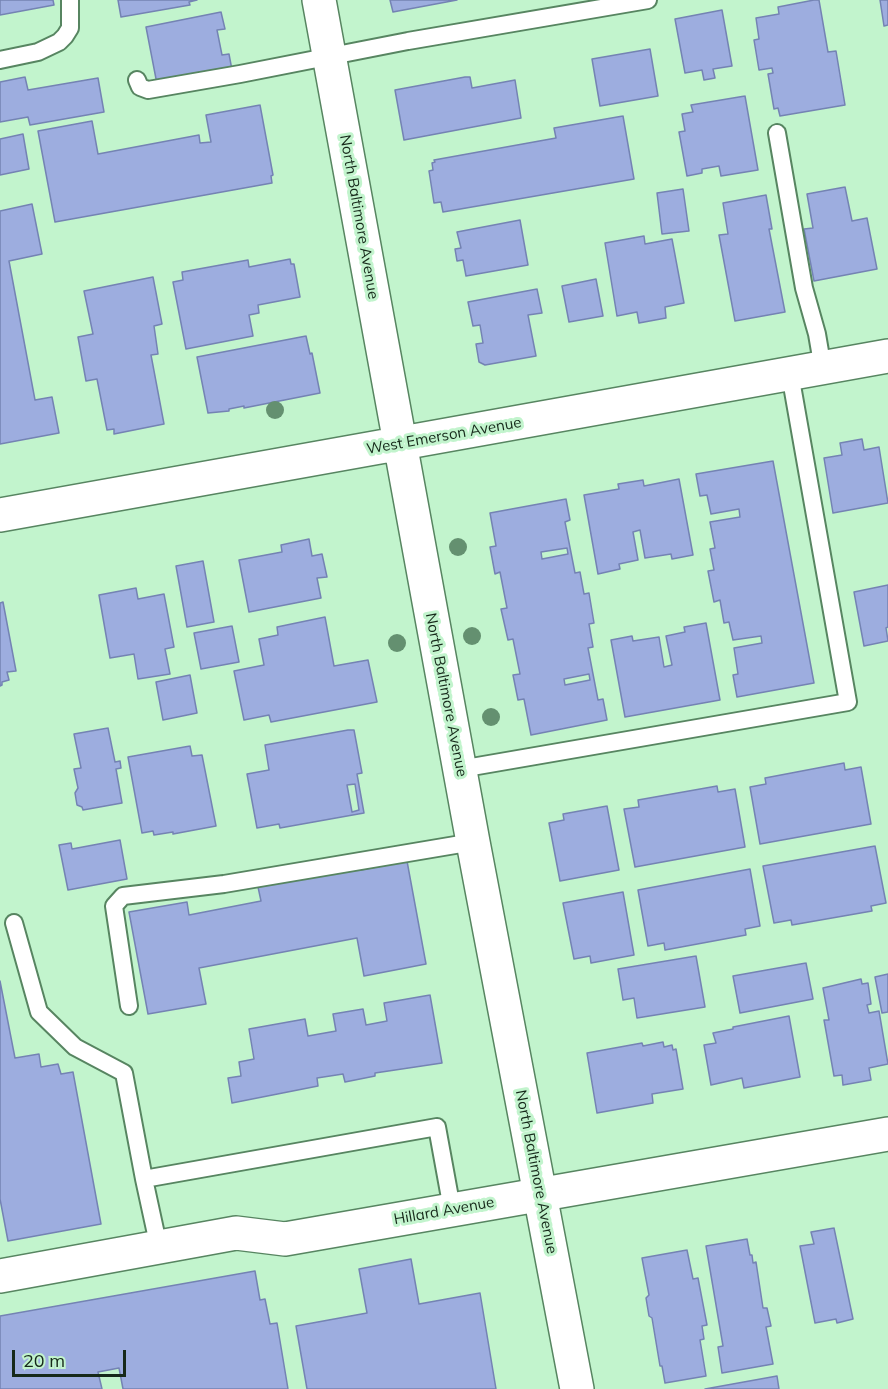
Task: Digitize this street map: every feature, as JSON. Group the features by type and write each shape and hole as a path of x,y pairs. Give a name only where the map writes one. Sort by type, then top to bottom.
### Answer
{"street":[{"name":"North Baltimore Avenue","path":"319,0 399,444 577,1389"},
{"name":"West Emerson Avenue","path":"0,515 888,357"},
{"name":"Hillard Avenue","path":"0,1276 236,1233 285,1239 888,1134"}],"lane":[{"path":"0,60 38,52 59,42 70,28 70,0"},
{"path":"138,80 140,87 148,90 648,0"},
{"path":"777,133 804,288 817,334 823,369"},
{"path":"460,769 848,702 790,374"},
{"path":"129,1006 114,906 123,896 224,884 473,842"},
{"path":"14,923 39,1012 75,1047 124,1073 159,1248"},
{"path":"144,1179 437,1127 452,1209"}],"building":[{"path":"0,0 53,0 54,5 0,15"},
{"path":"118,0 197,0 189,2 190,5 121,17"},
{"path":"390,0 457,0 393,12"},
{"path":"819,0 828,52 836,51 845,105 780,116 778,108 774,109 768,74 773,73 772,68 759,70 754,40 759,39 756,18 779,14 778,7"},
{"path":"880,0 888,0 888,25 884,26"},
{"path":"722,10 732,66 713,69 715,78 704,80 702,70 685,73 675,19"},
{"path":"221,12 225,29 217,30 222,55 229,54 232,70 157,84 146,27"},
{"path":"650,49 658,96 600,106 592,59"},
{"path":"25,77 28,90 98,78 104,112 30,125 28,117 0,122 0,82"},
{"path":"470,77 472,88 515,80 521,118 404,140 395,90"},
{"path":"745,96 758,170 721,176 719,166 702,169 702,173 687,176 679,132 685,131 682,114 693,112 691,105"},
{"path":"260,105 273,175 271,176 272,183 55,222 38,131 92,121 98,154 199,135 200,143 211,142 206,115"},
{"path":"623,116 634,179 443,212 441,202 434,203 429,171 433,170 434,160 556,138 554,128"},
{"path":"23,134 29,169 0,175 0,139"},
{"path":"845,187 852,221 867,218 877,269 814,281 804,229 813,228 807,194"},
{"path":"683,189 689,231 662,234 657,193"},
{"path":"766,195 772,229 769,229 785,312 735,321 719,235 728,234 723,203"},
{"path":"32,204 42,254 9,261 35,400 52,397 59,433 0,444 0,211"},
{"path":"520,220 528,265 466,276 463,260 457,261 455,249 461,248 457,232"},
{"path":"644,236 645,244 672,239 684,303 665,307 666,318 639,323 637,312 617,316 605,243"},
{"path":"290,259 291,264 294,264 300,297 258,305 259,313 249,315 253,336 186,349 173,282 183,280 182,272 248,260 249,267"},
{"path":"153,277 162,324 154,326 158,354 151,355 164,424 114,434 114,429 107,430 97,379 86,381 78,337 93,334 84,291"},
{"path":"596,279 603,316 569,322 562,286"},
{"path":"537,289 542,313 528,315 536,356 485,365 479,362 476,344 483,343 480,325 473,326 468,302"},
{"path":"306,336 320,393 208,413 197,357"},
{"path":"862,439 864,450 879,447 888,503 833,513 824,458 842,455 840,443"},
{"path":"773,461 814,683 737,697 733,675 738,674 734,648 762,643 761,636 733,640 729,622 724,623 720,600 714,602 708,571 714,570 710,549 715,548 710,522 740,517 739,509 711,514 707,495 700,496 696,474"},
{"path":"679,479 693,555 672,559 671,554 645,558 640,530 633,532 638,560 619,564 620,569 598,574 584,495 619,489 618,484 643,480 644,486"},
{"path":"566,499 570,520 565,522 575,573 580,572 584,594 589,593 594,623 589,624 593,647 588,648 598,700 603,699 607,720 531,735 524,699 518,700 513,675 520,674 513,639 508,640 501,609 507,608 500,572 495,574 490,547 496,546 490,513","holes":["567,548 568,554 542,559 541,552","589,674 590,680 565,685 564,679"]},
{"path":"309,539 312,556 322,554 327,577 317,578 321,598 249,612 239,560 282,552 281,545"},
{"path":"203,561 214,622 187,627 176,566"},
{"path":"888,585 888,627 886,628 888,641 864,646 854,592"},
{"path":"136,588 138,599 164,594 174,647 165,649 170,674 138,679 134,654 110,658 99,595"},
{"path":"3,602 16,671 7,672 9,680 2,682 0,686 0,603"},
{"path":"325,617 334,666 368,660 377,702 271,722 269,715 244,720 234,671 264,665 259,639 278,635 277,627"},
{"path":"706,623 720,700 625,717 611,640 632,636 633,641 659,637 664,667 672,665 666,636 685,632 684,627"},
{"path":"232,626 239,662 201,669 194,633"},
{"path":"190,675 197,713 163,720 156,682"},
{"path":"108,728 115,762 120,761 121,768 116,769 122,803 83,810 77,805 75,793 78,788 74,769 81,768 74,734"},
{"path":"354,730 362,773 357,774 364,813 280,828 279,824 257,828 247,774 269,770 265,745","holes":["355,784 359,810 352,812 347,785"]},
{"path":"190,746 192,756 202,755 216,826 173,834 173,832 154,835 153,831 142,833 128,757"},
{"path":"844,763 845,770 861,767 871,824 760,844 750,787 766,784 765,778"},
{"path":"717,786 718,792 735,789 745,847 635,867 624,809 639,807 638,800"},
{"path":"607,806 619,870 560,881 549,823 564,820 563,814"},
{"path":"120,840 127,879 68,890 59,845 71,843 72,849"},
{"path":"875,846 886,903 871,906 872,911 792,925 791,920 774,923 763,866"},
{"path":"407,861 426,964 364,976 357,938 199,968 206,1004 148,1014 129,912 187,902 189,915 261,901 258,887 361,867 361,870"},
{"path":"750,869 760,926 745,929 746,935 665,950 664,943 648,946 638,890"},
{"path":"623,892 634,955 591,963 590,956 574,959 563,903"},
{"path":"696,956 705,1007 637,1018 634,998 623,1000 618,969"},
{"path":"806,963 813,999 740,1013 733,976"},
{"path":"888,974 888,1012 882,1013 875,977"},
{"path":"861,979 862,984 868,983 871,1004 867,1005 869,1013 879,1011 888,1064 869,1068 871,1080 843,1085 842,1075 834,1076 824,1020 829,1020 823,988"},
{"path":"0,981 15,1058 39,1054 41,1067 58,1064 61,1074 73,1072 101,1224 8,1241 0,1199"},
{"path":"430,995 442,1063 375,1073 375,1076 345,1082 343,1074 317,1078 318,1086 232,1103 228,1078 241,1076 239,1062 254,1059 249,1029 305,1019 308,1036 336,1031 333,1014 363,1009 366,1025 387,1021 384,1003"},
{"path":"789,1016 800,1077 744,1088 742,1078 711,1085 704,1045 716,1043 713,1033"},
{"path":"663,1042 664,1047 672,1045 673,1050 676,1049 683,1089 652,1094 653,1103 597,1113 587,1053 642,1043 643,1046"},
{"path":"834,1228 853,1319 837,1323 836,1319 815,1323 800,1246 814,1244 811,1232"},
{"path":"747,1239 753,1263 756,1262 763,1308 767,1308 771,1326 766,1327 773,1364 722,1373 718,1347 723,1346 706,1246"},
{"path":"687,1250 693,1279 698,1278 707,1325 702,1326 704,1339 700,1340 706,1376 665,1383 652,1318 649,1316 646,1298 649,1295 642,1258"},
{"path":"411,1259 419,1304 480,1293 496,1389 307,1389 296,1326 367,1313 359,1269"},
{"path":"255,1271 260,1300 265,1299 270,1324 277,1323 288,1389 123,1389 119,1368 98,1372 102,1389 0,1389 0,1316"},
{"path":"777,1376 779,1389 705,1389"}]}
